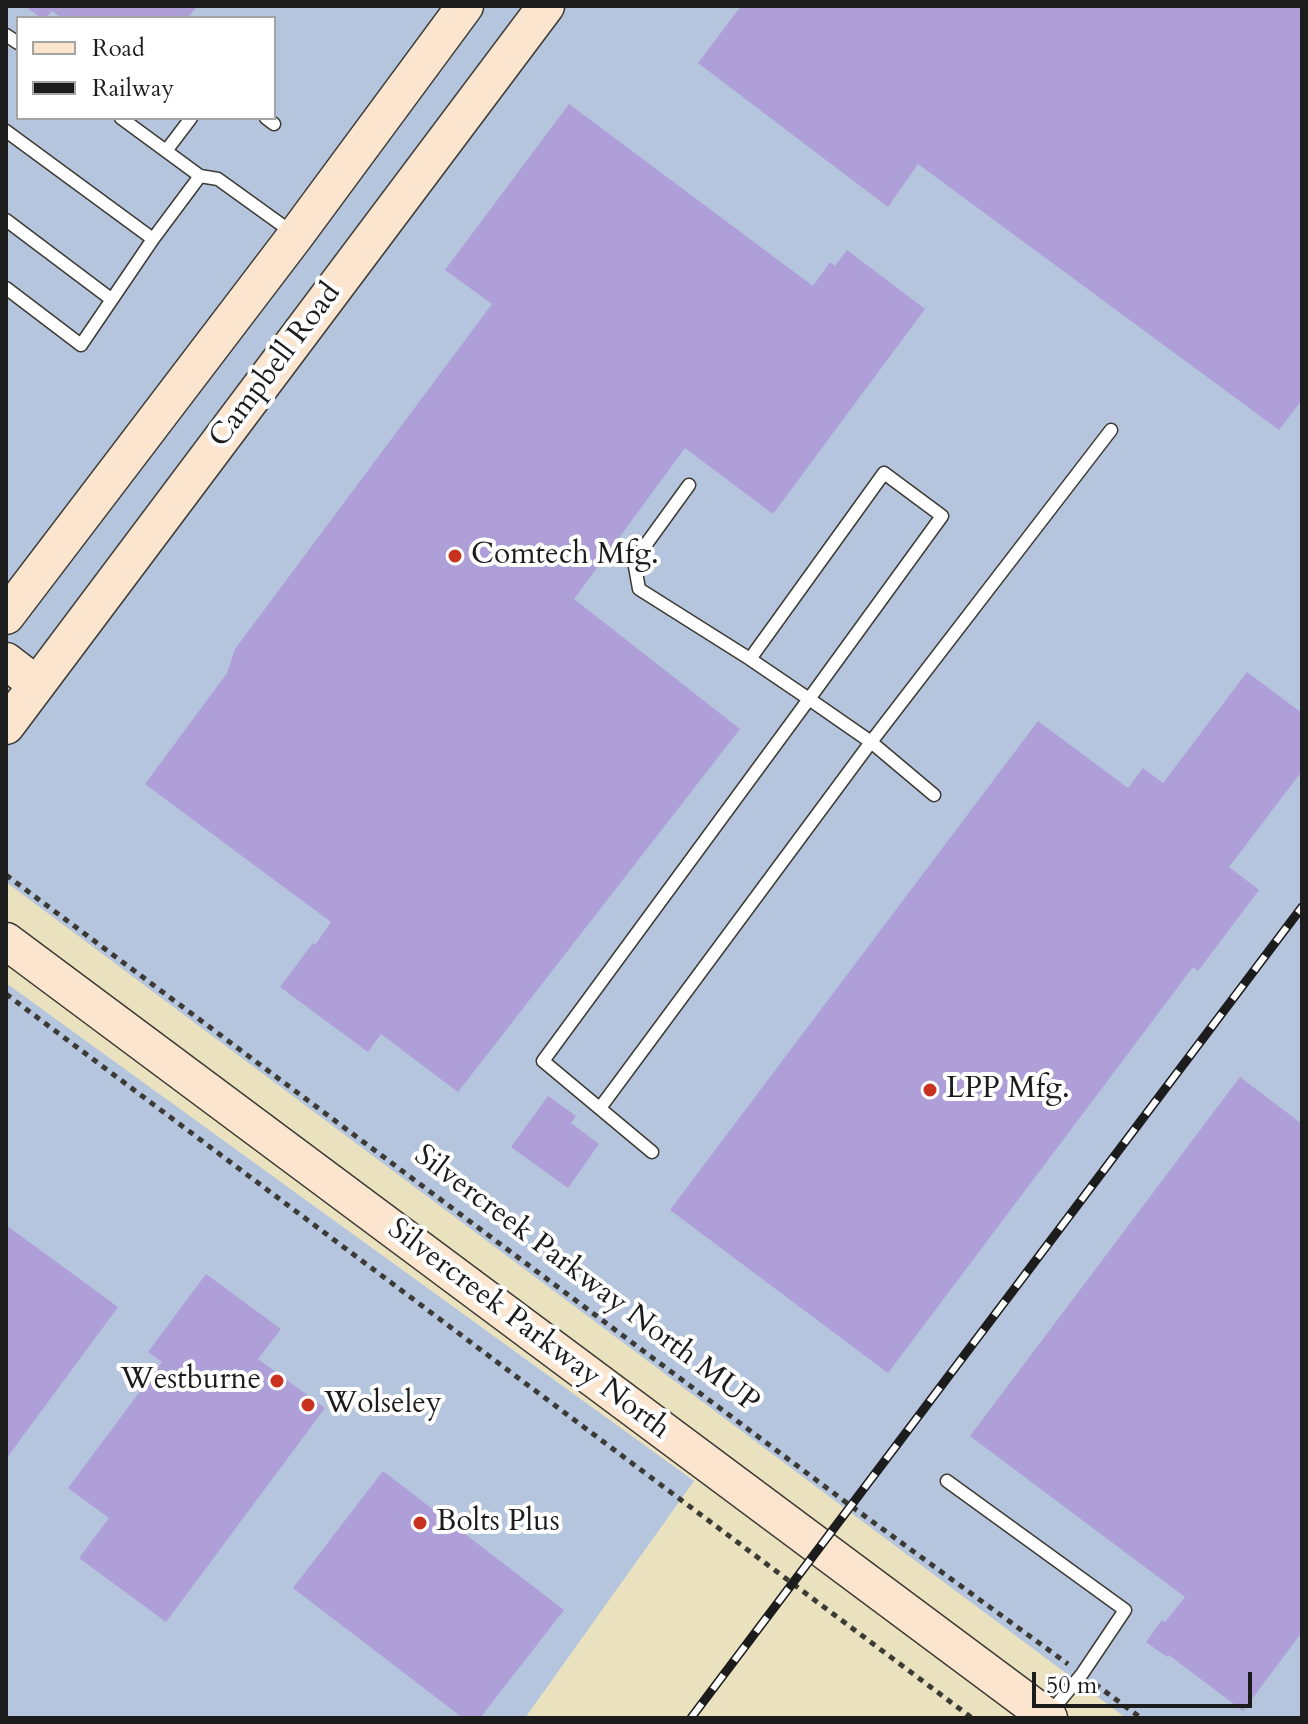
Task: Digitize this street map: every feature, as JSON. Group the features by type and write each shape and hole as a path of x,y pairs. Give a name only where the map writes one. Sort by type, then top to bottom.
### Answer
{"street":[{"name":"Campbell Road","path":"6,616 296,235 465,6"},
{"name":"Campbell Road","path":"6,726 546,6"},
{"path":"6,661 36,684"},
{"name":"Silvercreek Parkway North","path":"6,941 1048,1717"}],"lane":[{"path":"124,120 200,176 218,179 296,235"},
{"path":"166,151 189,120"},
{"path":"6,131 153,239"},
{"path":"6,288 81,345 200,176"},
{"path":"6,220 111,299"},
{"path":"600,1108 871,742 1111,430"},
{"path":"652,1152 543,1061 942,516 884,473 750,659"},
{"path":"689,485 634,561 639,589 750,659 871,742 934,795"},
{"path":"947,1481 1125,1610 1082,1674 1048,1717"}],"path":[{"name":"Silvercreek Parkway North MUP","path":"6,875 851,1506 1141,1718"},
{"path":"6,994 972,1718"}],"shaded area":[{"path":"6,6 1302,6 1302,1718 1126,1718 6,882"},
{"path":"6,983 694,1481 525,1718 6,1718"}],"building":[{"path":"25,6 197,6 190,16 59,16 52,11 48,16 38,16"},
{"path":"741,6 1302,6 1302,400 1279,430 918,164 888,207 698,63"},
{"name":"Comtech Mfg.","path":"569,104 813,286 830,262 835,266 847,250 925,309 773,514 685,448 574,599 740,729 458,1092 381,1034 368,1052 280,987 331,922 145,784 227,673 235,649 492,304 445,270"},
{"name":"LPP Mfg.","path":"1247,672 1302,713 1302,771 1229,867 1259,890 1198,971 1193,967 888,1373 670,1210 1038,721 1128,788 1143,768 1163,783"},
{"path":"1240,1077 1302,1124 1302,1632 1243,1711 1169,1655 1167,1657 1146,1642 1185,1597 970,1436"},
{"path":"548,1096 576,1116 571,1123 599,1144 568,1188 511,1147"},
{"path":"6,1225 118,1307 6,1459"},
{"path":"206,1274 281,1329 258,1359 325,1408 166,1622 79,1558 109,1518 68,1488 162,1362 148,1352"},
{"path":"383,1471 564,1610 480,1718 463,1718 293,1588"}],"railway":[{"path":"691,1718 1302,907"}],"place":[{"name":"Comtech Mfg.","path":"455,556"},
{"name":"LPP Mfg.","path":"930,1090"},
{"name":"Westburne","path":"277,1381"},
{"name":"Wolseley","path":"308,1405"},
{"name":"Bolts Plus","path":"420,1523"}]}
